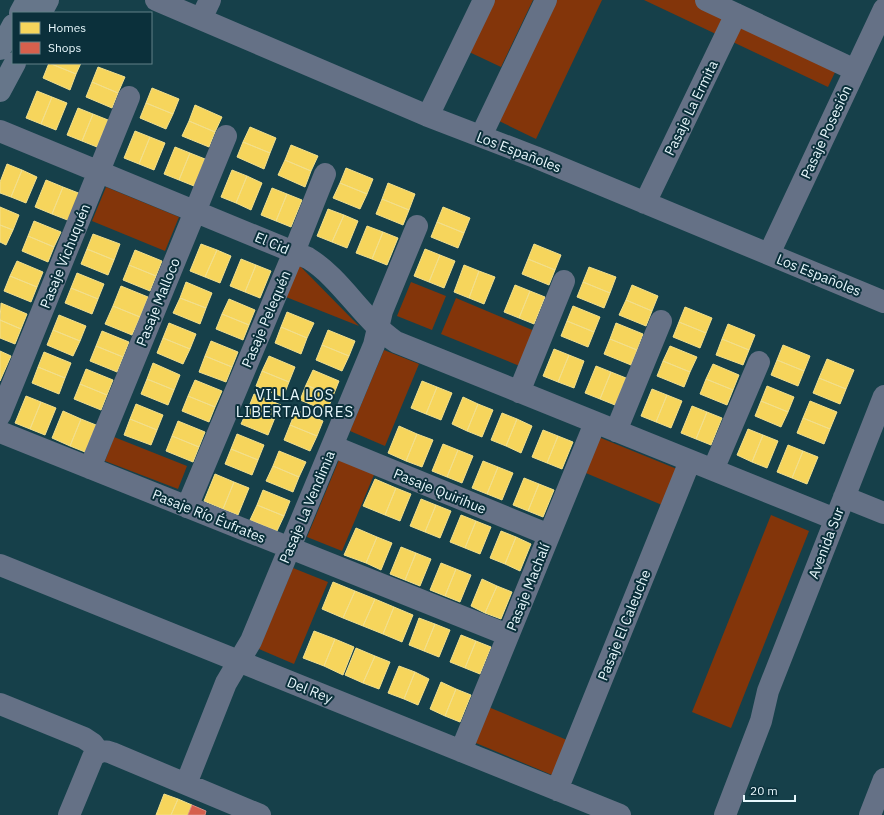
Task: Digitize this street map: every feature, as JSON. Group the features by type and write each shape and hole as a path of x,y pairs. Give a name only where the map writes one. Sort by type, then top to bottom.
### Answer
{"main road":[{"path":"20,12 26,0"},
{"path":"42,12 48,0"},
{"path":"0,49 12,27"},
{"path":"0,91 14,64"}],"street":[{"name":"Los Españoles","path":"156,0 428,116 523,152 884,302"},
{"path":"201,19 210,0"},
{"path":"428,116 484,0"},
{"path":"480,136 546,0"},
{"path":"706,0 855,70"},
{"name":"Pasaje Posesión","path":"769,254 884,9"},
{"name":"Pasaje La Ermita","path":"646,203 736,14"},
{"name":"Pasaje Vichuquén","path":"2,403 100,172 129,97"},
{"name":"El Cid","path":"0,131 308,258 322,268 378,328 396,342 594,423 836,519"},
{"name":"Pasaje Malloco","path":"90,468 226,136"},
{"name":"Pasaje Pelequén","path":"187,507 294,252 325,174"},
{"name":"Pasaje La Vendimia","path":"186,784 226,683 252,641 374,345 382,311 417,226"},
{"path":"519,392 564,282"},
{"path":"616,431 662,321"},
{"path":"713,470 759,362"},
{"name":"Avenida Sur","path":"726,815 761,721 768,691 884,396"},
{"name":"Pasaje Machalí","path":"461,751 594,423"},
{"name":"Pasaje Río Éufrates","path":"0,432 508,635"},
{"name":"Pasaje Quirihue","path":"332,446 549,535"},
{"name":"Pasaje El Caleuche","path":"557,790 690,461"},
{"path":"844,497 884,513"},
{"name":"Del Rey","path":"0,565 620,815"},
{"name":"Avenida Sur","path":"710,815 745,726 761,699 768,691"},
{"path":"0,704 84,738 93,744 99,752"},
{"path":"69,815 91,761 96,754 103,751 112,753 260,815"},
{"path":"870,815 884,779"}],"shaded area":[{"path":"492,0 533,0 501,67 467,51"},
{"path":"557,0 602,0 536,139 499,121"},
{"path":"644,0 695,0 837,68 828,87"},
{"path":"106,187 179,217 165,251 92,221"},
{"path":"299,265 359,326 286,297"},
{"path":"411,282 446,296 432,330 397,316"},
{"path":"456,298 537,332 522,367 441,334"},
{"path":"384,350 419,364 385,446 350,431"},
{"path":"596,436 677,469 662,505 581,471"},
{"path":"114,437 187,466 178,489 105,461"},
{"path":"341,455 376,470 342,551 307,537"},
{"path":"771,515 809,531 731,728 692,712"},
{"path":"293,568 328,582 294,664 259,649"},
{"path":"486,706 567,740 552,775 471,741"}],"building: Homes":[{"path":"49,64 76,74 70,90 43,78"},
{"path":"51,64 81,64 76,74"},
{"path":"98,67 125,77 118,93 92,82"},
{"path":"92,82 118,93 112,108 86,97"},
{"path":"152,88 179,99 173,114 146,103"},
{"path":"37,91 52,97 41,124 26,118"},
{"path":"52,97 67,103 56,130 41,124"},
{"path":"146,103 173,114 166,129 140,118"},
{"path":"195,105 222,117 215,132 189,121"},
{"path":"78,108 93,114 82,141 67,135"},
{"path":"93,114 108,120 97,147 82,141"},
{"path":"189,121 215,132 209,147 182,136"},
{"path":"250,127 276,138 270,153 243,142"},
{"path":"135,131 150,137 139,164 124,158"},
{"path":"150,137 165,143 154,170 139,164"},
{"path":"243,142 270,153 264,169 237,157"},
{"path":"291,145 318,156 311,171 285,160"},
{"path":"175,147 190,153 179,180 164,174"},
{"path":"190,153 205,159 194,186 179,180"},
{"path":"285,160 311,171 305,187 278,175"},
{"path":"7,164 22,170 11,197 0,193 0,182"},
{"path":"346,168 373,179 367,194 340,183"},
{"path":"22,170 37,177 26,203 11,197"},
{"path":"232,170 247,176 236,203 221,197"},
{"path":"247,176 262,183 251,210 236,203"},
{"path":"46,180 63,187 52,214 35,207"},
{"path":"340,183 367,194 360,209 333,198"},
{"path":"388,183 415,194 409,210 382,199"},
{"path":"63,187 81,194 70,221 52,214"},
{"path":"272,188 287,194 276,221 261,215"},
{"path":"287,194 302,200 291,227 276,221"},
{"path":"382,199 409,210 403,225 376,214"},
{"path":"0,207 19,215 13,230 0,225"},
{"path":"443,207 470,218 464,233 437,222"},
{"path":"328,209 344,215 332,242 317,236"},
{"path":"344,215 358,221 347,248 332,242"},
{"path":"34,221 61,232 54,247 28,236"},
{"path":"437,222 464,233 458,248 431,237"},
{"path":"0,225 13,230 6,245 0,242"},
{"path":"367,226 383,232 372,259 356,253"},
{"path":"383,232 398,238 387,265 372,259"},
{"path":"93,234 120,244 114,260 87,249"},
{"path":"28,236 54,247 48,262 22,251"},
{"path":"201,244 217,250 205,277 190,271"},
{"path":"534,244 561,255 555,270 528,259"},
{"path":"87,249 114,260 108,275 81,264"},
{"path":"425,249 440,255 429,282 414,276"},
{"path":"135,250 162,261 156,276 129,265"},
{"path":"217,250 231,256 220,283 205,277"},
{"path":"440,255 455,261 444,288 429,282"},
{"path":"241,259 256,265 245,292 230,286"},
{"path":"528,259 555,270 549,285 522,274"},
{"path":"17,261 43,272 37,287 10,276"},
{"path":"129,265 156,276 150,291 123,280"},
{"path":"256,265 271,271 260,298 245,292"},
{"path":"464,265 479,271 469,298 454,292"},
{"path":"589,267 616,277 610,293 583,282"},
{"path":"479,271 495,277 484,304 469,298"},
{"path":"77,273 104,284 98,299 71,288"},
{"path":"10,276 37,287 31,302 4,291"},
{"path":"186,282 212,293 206,308 180,298"},
{"path":"583,282 610,293 604,308 577,297"},
{"path":"515,285 530,291 519,318 504,312"},
{"path":"632,285 658,296 652,311 626,300"},
{"path":"121,286 148,297 140,317 113,306"},
{"path":"71,288 98,299 92,314 65,303"},
{"path":"530,291 545,297 534,324 519,318"},
{"path":"180,298 206,308 200,324 173,313"},
{"path":"229,299 255,310 249,325 222,314"},
{"path":"626,300 652,311 646,326 619,315"},
{"path":"1,303 27,314 21,329 0,320"},
{"path":"113,306 140,317 132,335 105,324"},
{"path":"573,306 600,317 594,332 567,321"},
{"path":"685,307 712,318 706,333 679,322"},
{"path":"287,312 314,323 307,338 281,327"},
{"path":"222,314 249,325 243,340 216,329"},
{"path":"59,315 86,326 80,341 53,330"},
{"path":"0,320 21,329 15,344 0,338"},
{"path":"567,321 594,332 588,347 561,336"},
{"path":"679,322 706,333 700,348 673,337"},
{"path":"169,323 196,334 190,349 163,338"},
{"path":"616,323 643,334 637,350 610,339"},
{"path":"728,324 755,335 749,350 722,339"},
{"path":"281,327 307,338 301,354 275,343"},
{"path":"53,330 80,341 73,356 47,345"},
{"path":"328,330 355,341 349,356 322,345"},
{"path":"102,331 129,342 123,357 96,346"},
{"path":"163,338 190,349 183,364 157,353"},
{"path":"610,339 637,350 631,365 604,354"},
{"path":"722,339 749,350 743,365 716,355"},
{"path":"211,341 238,352 232,367 205,356"},
{"path":"322,345 349,356 342,371 316,360"},
{"path":"783,345 810,356 804,371 777,360"},
{"path":"96,346 123,357 117,372 90,361"},
{"path":"670,346 697,357 690,372 663,361"},
{"path":"554,349 569,355 558,382 543,376"},
{"path":"0,351 11,356 0,381"},
{"path":"44,352 71,363 65,378 38,367"},
{"path":"569,355 584,361 574,388 558,382"},
{"path":"205,356 232,367 226,382 199,372"},
{"path":"269,356 295,367 289,382 262,371"},
{"path":"827,359 854,370 846,389 819,378"},
{"path":"777,360 804,371 798,386 771,375"},
{"path":"663,361 690,372 684,387 657,376"},
{"path":"153,363 180,375 174,390 147,379"},
{"path":"713,364 739,375 733,390 706,379"},
{"path":"596,366 611,372 600,399 585,393"},
{"path":"38,367 65,378 59,394 32,383"},
{"path":"86,369 113,380 107,395 80,384"},
{"path":"313,370 339,381 333,396 306,385"},
{"path":"262,371 289,382 283,397 256,386"},
{"path":"611,372 626,378 615,405 600,399"},
{"path":"819,378 846,389 840,404 813,393"},
{"path":"147,379 174,390 168,405 141,394"},
{"path":"706,379 733,390 727,405 700,394"},
{"path":"195,380 222,391 215,407 188,396"},
{"path":"422,381 437,387 426,414 411,408"},
{"path":"80,384 107,395 101,410 74,399"},
{"path":"306,385 333,396 327,411 300,400"},
{"path":"767,386 794,397 788,412 761,401"},
{"path":"437,387 452,393 441,420 426,414"},
{"path":"652,389 667,395 656,422 641,416"},
{"path":"254,394 281,405 274,420 248,409"},
{"path":"667,395 682,401 671,428 656,422"},
{"path":"26,396 41,402 30,429 15,423"},
{"path":"188,396 215,407 209,422 182,411"},
{"path":"463,397 478,404 467,431 452,424"},
{"path":"761,401 788,412 781,427 755,416"},
{"path":"810,401 837,412 830,429 803,418"},
{"path":"41,402 56,408 45,435 30,429"},
{"path":"136,404 163,415 157,430 130,419"},
{"path":"478,404 493,410 482,437 467,431"},
{"path":"692,406 707,412 696,439 681,433"},
{"path":"248,409 274,420 268,435 241,424"},
{"path":"296,410 323,421 317,436 290,425"},
{"path":"63,411 81,419 70,446 52,438"},
{"path":"707,412 722,418 711,445 696,439"},
{"path":"502,413 517,419 506,446 491,440"},
{"path":"803,418 830,429 824,444 797,433"},
{"path":"81,419 96,425 85,452 70,446"},
{"path":"130,419 157,430 151,445 124,435"},
{"path":"517,419 532,426 521,453 506,446"},
{"path":"178,421 205,432 199,447 172,436"},
{"path":"290,425 317,436 310,451 284,440"},
{"path":"399,426 417,434 406,461 388,453"},
{"path":"748,429 763,435 752,462 737,455"},
{"path":"543,430 558,436 547,463 532,457"},
{"path":"237,434 264,445 258,460 231,449"},
{"path":"417,434 433,440 422,467 406,461"},
{"path":"763,435 778,441 767,468 752,462"},
{"path":"172,436 199,447 193,462 166,451"},
{"path":"558,436 573,442 562,469 547,463"},
{"path":"443,444 458,450 447,477 432,471"},
{"path":"788,445 803,451 792,478 777,472"},
{"path":"231,449 258,460 252,475 225,464"},
{"path":"458,450 473,456 462,483 447,477"},
{"path":"279,451 306,462 299,477 273,466"},
{"path":"803,451 818,457 807,484 792,478"},
{"path":"483,461 498,467 487,494 472,488"},
{"path":"273,466 299,477 293,492 266,481"},
{"path":"498,467 513,473 502,500 487,494"},
{"path":"215,474 234,482 223,509 204,501"},
{"path":"524,478 539,484 528,511 513,505"},
{"path":"375,479 396,488 385,515 363,506"},
{"path":"234,482 249,488 238,515 223,509"},
{"path":"539,484 554,490 543,517 528,511"},
{"path":"396,488 411,494 400,521 385,515"},
{"path":"263,490 290,501 284,516 257,505"},
{"path":"421,499 436,505 425,532 410,526"},
{"path":"257,505 284,516 277,531 250,520"},
{"path":"436,505 451,511 440,538 425,532"},
{"path":"461,515 476,521 465,548 450,542"},
{"path":"476,521 491,527 480,554 465,548"},
{"path":"356,528 377,537 366,563 344,555"},
{"path":"501,531 516,537 505,564 490,558"},
{"path":"377,537 392,543 381,570 366,563"},
{"path":"516,537 531,544 520,571 505,564"},
{"path":"401,547 416,553 405,580 390,574"},
{"path":"416,553 431,559 420,586 405,580"},
{"path":"441,563 456,569 445,596 430,590"},
{"path":"456,569 471,575 460,602 445,596"},
{"path":"482,579 497,586 485,613 471,606"},
{"path":"333,582 355,591 343,618 322,609"},
{"path":"497,586 512,592 501,619 485,613"},
{"path":"355,591 375,599 363,626 343,618"},
{"path":"375,599 394,607 383,634 363,626"},
{"path":"394,607 413,615 402,642 383,634"},
{"path":"419,618 435,624 424,651 409,645"},
{"path":"435,624 450,630 439,657 424,651"},
{"path":"314,631 335,639 324,666 303,658"},
{"path":"461,635 476,641 465,668 450,662"},
{"path":"335,639 354,647 343,675 324,666"},
{"path":"476,641 491,647 480,674 465,668"},
{"path":"356,648 375,656 363,683 345,675"},
{"path":"375,656 390,662 379,689 363,683"},
{"path":"399,666 415,672 404,699 388,693"},
{"path":"415,672 429,679 418,705 404,699"},
{"path":"441,682 456,689 445,716 430,709"},
{"path":"456,689 471,695 460,722 445,716"},
{"path":"164,794 178,799 171,815 156,815"},
{"path":"178,799 192,805 188,815 171,815"}],"building: Shops":[{"path":"192,805 206,811 205,815 188,815"}],"district":[{"name":"VILLA LOS LIBERTADORES","path":"295,404"}]}
